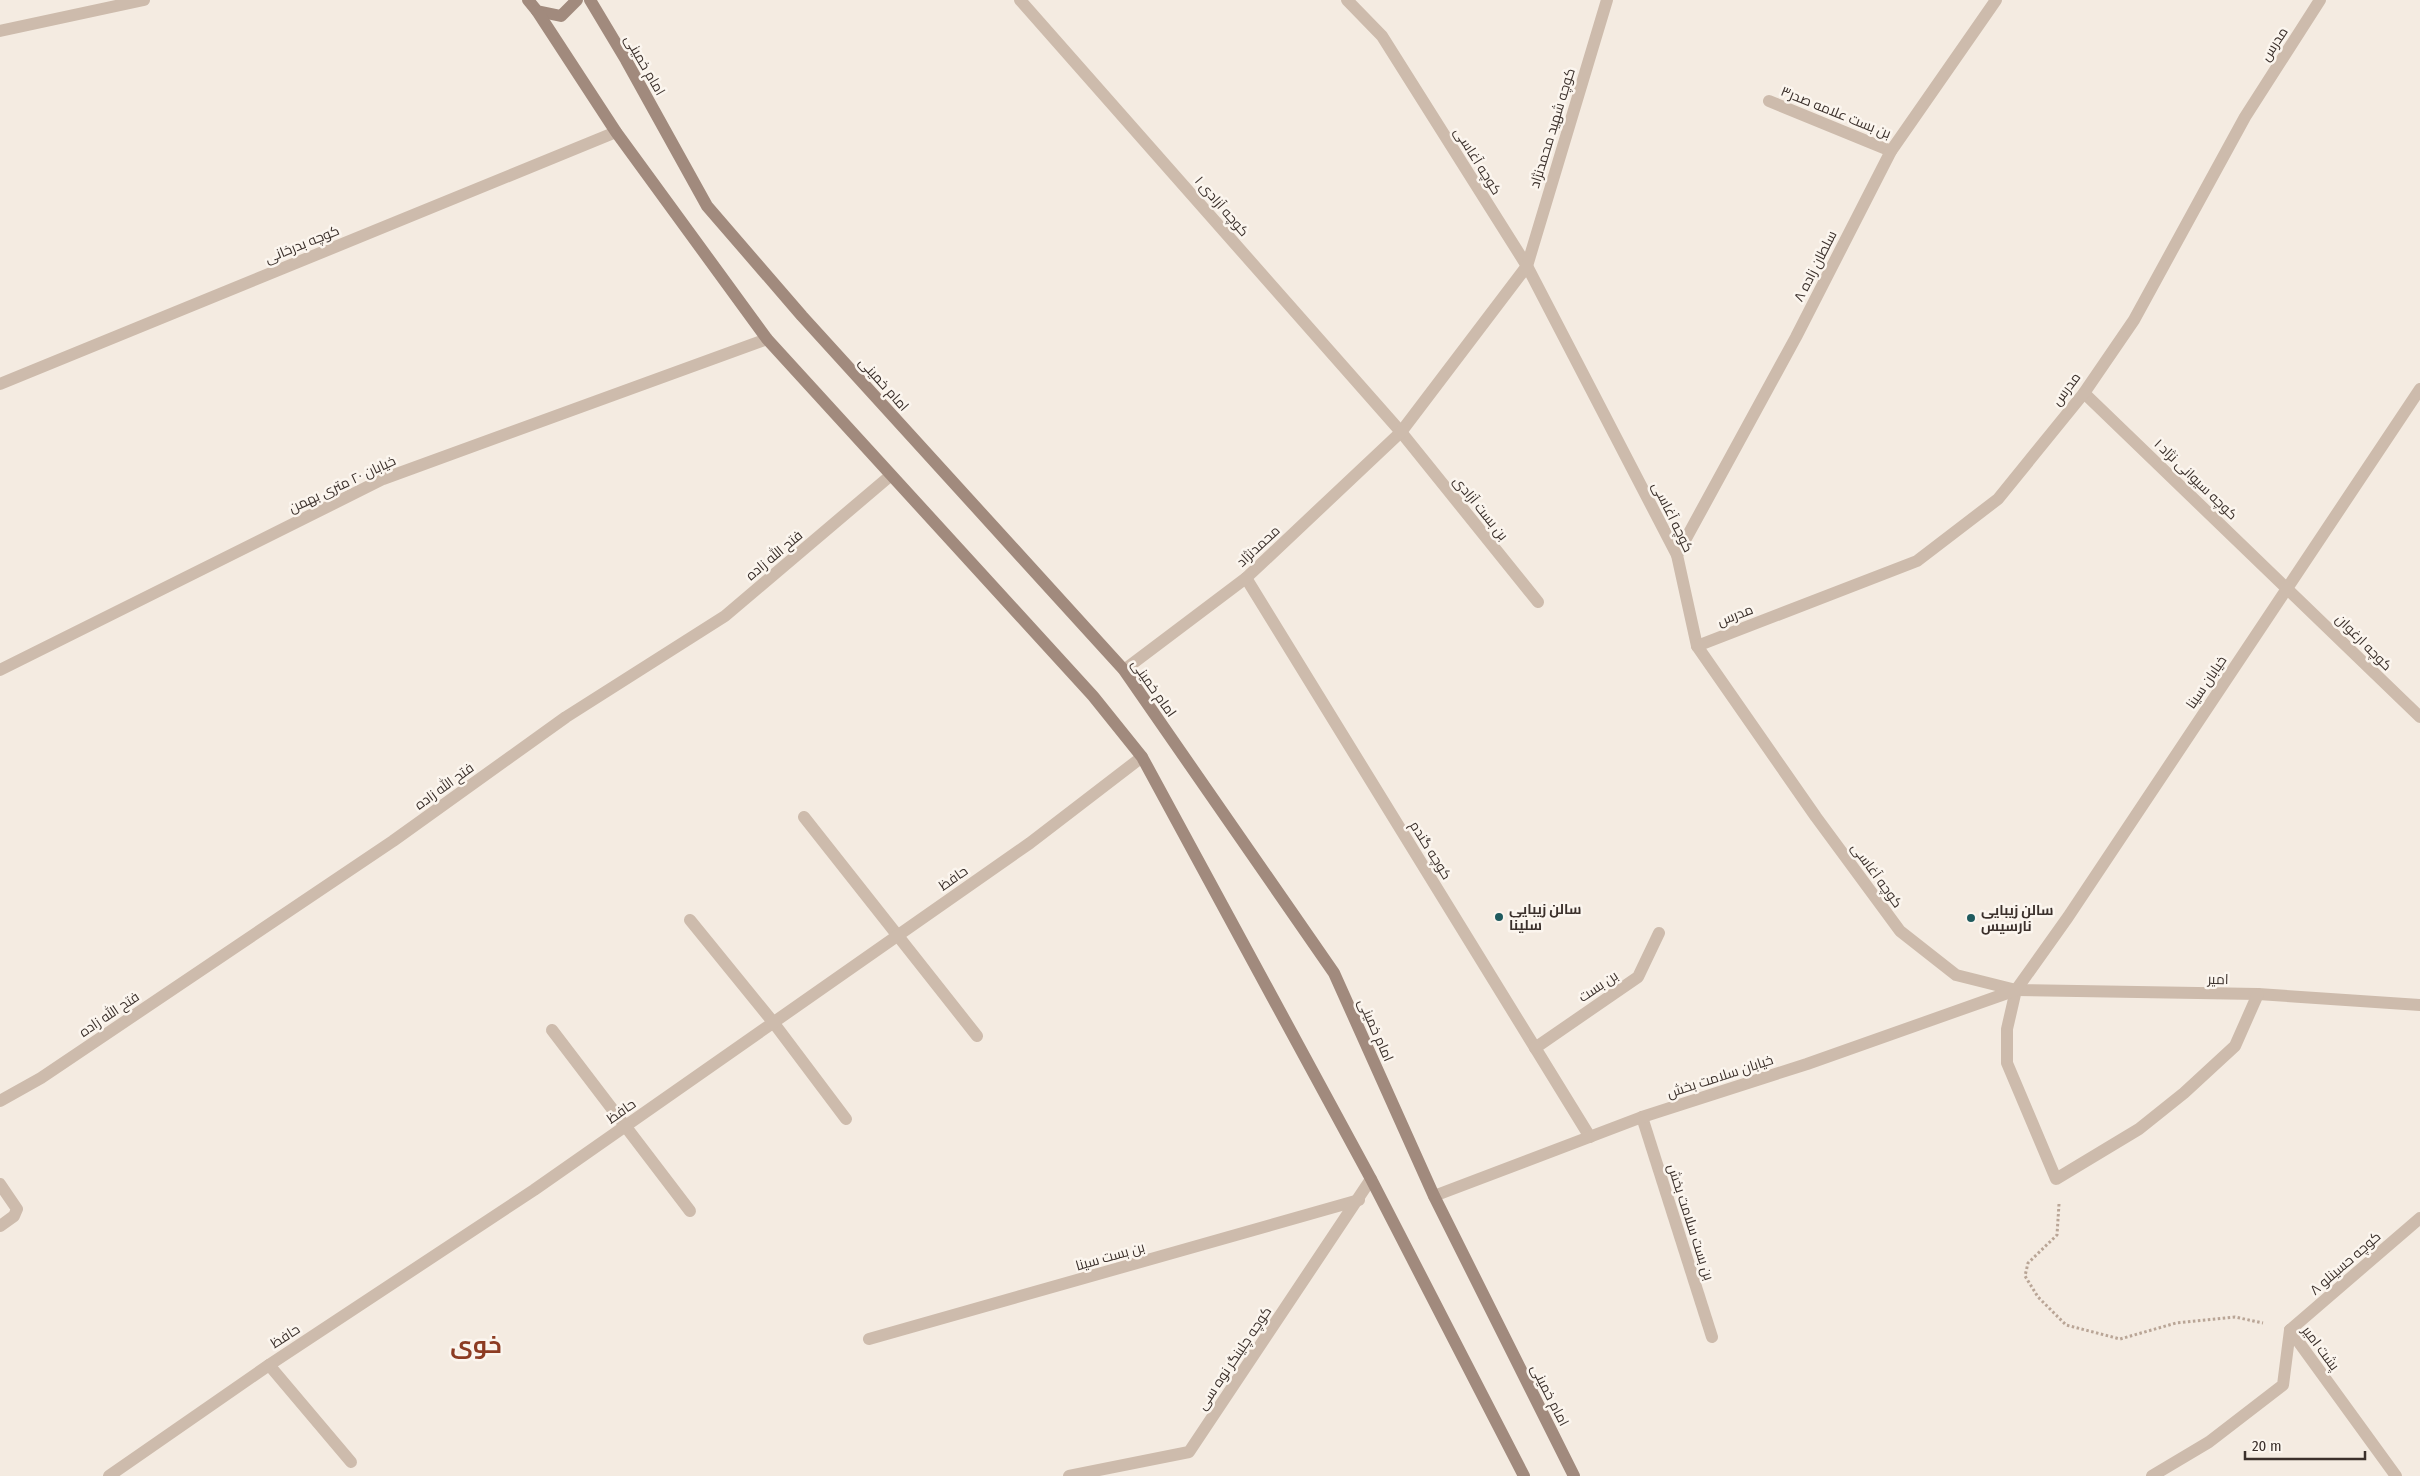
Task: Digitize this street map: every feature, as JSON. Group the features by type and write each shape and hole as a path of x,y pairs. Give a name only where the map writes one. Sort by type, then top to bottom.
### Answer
{"main road":[{"path":"528,0 616,132 767,339 890,476 1093,696 1142,757 1371,1178 1524,1476"},
{"path":"537,11 561,16 577,0"},
{"name":"امام خمینی","path":"590,0 626,60 706,206 802,316 1124,670 1334,972 1434,1196 1574,1476"}],"street":[{"path":"0,31 144,0"},
{"name":"کوچه آزادی ۱","path":"1020,0 1401,432"},
{"name":"کوچه آغاسی","path":"1348,0 1382,36 1527,266 1677,555 1697,646 1816,817 1900,931 1956,974 2016,990"},
{"name":"کوچه شهید محمدنژاد","path":"1527,266 1607,0"},
{"name":"سلطان زاده ۸","path":"1677,555 1796,337 1892,151 1996,0"},
{"name":"مدرس","path":"1697,646 1917,561 1998,499 2084,392 2134,320 2245,118 2320,0"},
{"name":"بن بست علامه صدر۳","path":"1769,101 1892,151"},
{"name":"کوچه بدرخانی","path":"0,384 616,132"},
{"name":"محمدنژاد","path":"1124,670 1246,578 1401,432 1527,266"},
{"name":"خیابان ۲۰ متری بهمن","path":"0,670 383,479 767,339"},
{"name":"خیابان سینا","path":"2016,990 2068,917 2420,389"},
{"name":"کوچه سیوانی نژاد ۱","path":"2084,392 2288,587"},
{"name":"بن بست آزادی","path":"1401,432 1538,602"},
{"name":"فتح الله زاده","path":"0,1101 41,1078 394,841 566,717 725,616 890,476"},
{"name":"کوچه گندم","path":"1246,578 1590,1137"},
{"name":"کوچه ارغوان","path":"2288,587 2420,717"},
{"name":"حافظ","path":"109,1476 269,1364 402,1279 625,1126 1030,843 1142,757"},
{"path":"804,817 977,1036"},
{"path":"690,920 773,1022 846,1119"},
{"name":"بن بست","path":"1535,1048 1638,977 1659,933"},
{"path":"2016,990 2007,1029 2007,1063 2056,1178 2139,1129 2184,1094 2235,1046 2258,994"},
{"name":"امیر","path":"2016,990 2258,994 2420,1005"},
{"name":"خیابان سلامت بخش","path":"1434,1196 1642,1117 1808,1064 2016,990"},
{"path":"552,1030 690,1211"},
{"name":"بن بست سلامت بخش","path":"1642,1117 1712,1337"},
{"name":"کوچه چلینگر نوه سی","path":"1069,1476 1189,1452 1359,1200 1371,1178"},
{"path":"0,1184 17,1209 14,1216 0,1226"},
{"name":"بن بست سینا","path":"869,1339 1359,1200"},
{"name":"کوچه حسینلو ۸","path":"2290,1330 2420,1218"},
{"name":"پشت امیر","path":"2152,1476 2209,1442 2283,1385 2290,1330"},
{"name":"پشت امیر","path":"2290,1330 2396,1476"},
{"path":"269,1364 351,1462"}],"path":[{"path":"2056,1178 2059,1200 2057,1235 2028,1263 2025,1276 2038,1298 2066,1325 2120,1339 2176,1323 2235,1317 2290,1330"}],"place":[{"name":"سالن زیبایی سلینا","path":"1499,917"},
{"name":"سالن زیبایی نارسیس","path":"1971,918"}],"district":[{"name":"خوی","path":"476,1345"}]}
